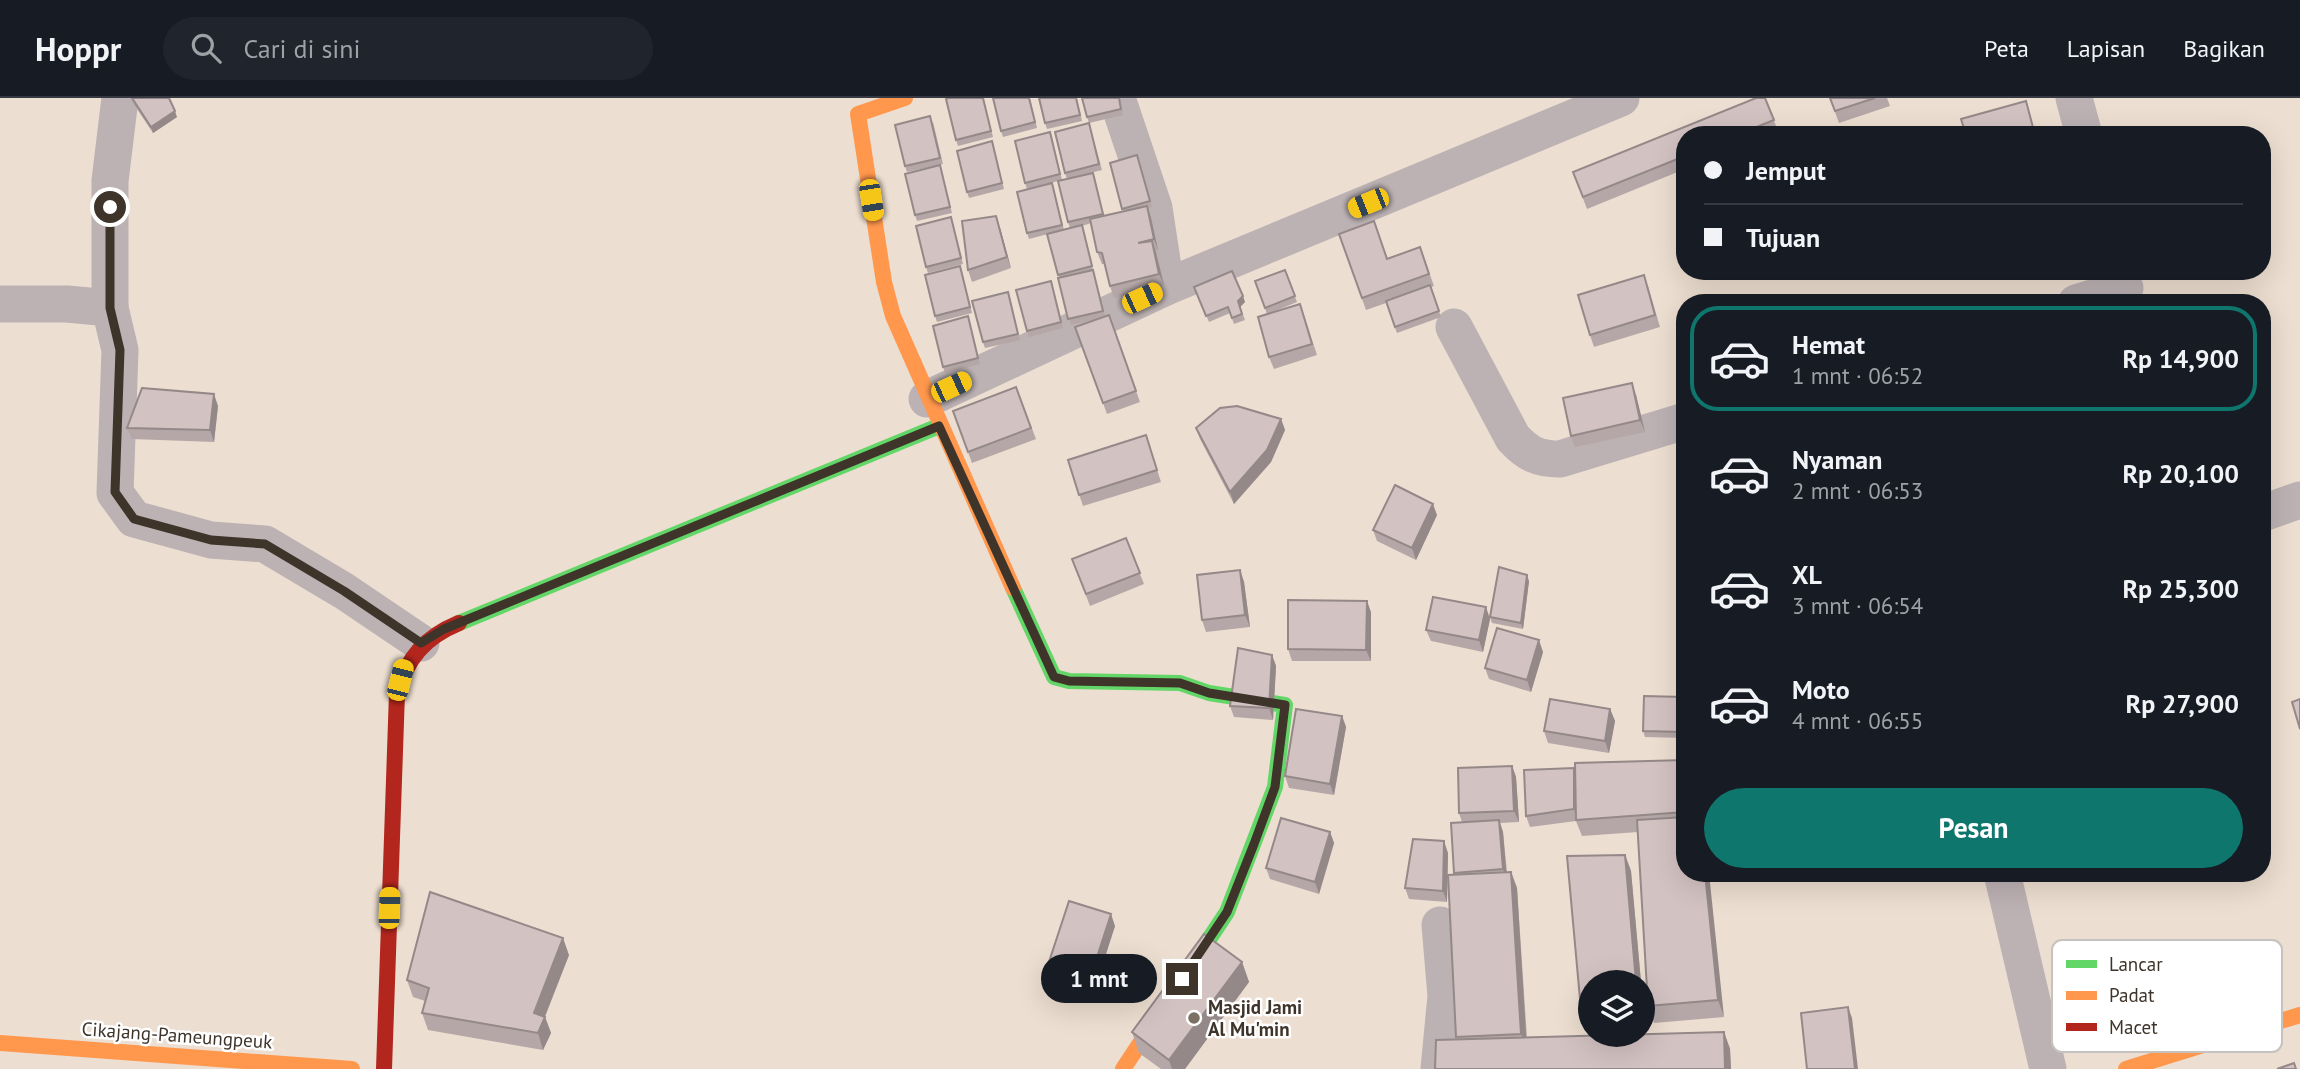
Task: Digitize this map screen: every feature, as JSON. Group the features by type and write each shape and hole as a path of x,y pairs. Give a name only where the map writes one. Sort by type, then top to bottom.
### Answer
{"street":[{"path":"120,98 110,181 110,308 120,350 115,492 134,519 211,540 265,544 344,591 421,643"},
{"path":"905,98 861,111 858,119 884,282 893,316 933,413 1054,677 1069,681 1180,683 1209,693 1285,705 1275,787 1227,912 1123,1069"},
{"path":"1117,98 1154,208 1166,287"},
{"path":"384,1069 397,693 404,666 421,643 444,629 933,413 1166,287 1621,98"},
{"path":"2074,98 2082,126"},
{"path":"2104,294 2125,287"},
{"path":"0,304 67,304 110,308"},
{"path":"1454,327 1513,438 1525,451 1541,459 1560,459 1676,424"},
{"path":"2271,510 2300,500"},
{"path":"2004,882 2048,1069"},
{"path":"1439,1069 1446,996 1440,925"},
{"path":"2282,1021 2300,1015"},
{"name":"Cikajang-Pameungpeuk","path":"0,1043 296,1067 352,1069"},
{"path":"2126,1069 2181,1052"}],"building":[{"path":"132,98 169,98 175,111 151,127"},
{"path":"983,98 991,131 956,140 946,99"},
{"path":"993,98 1029,98 1035,122 1001,131"},
{"path":"1039,98 1076,98 1080,115 1045,123"},
{"path":"1082,98 1119,98 1121,109 1087,117"},
{"path":"1756,98 1765,98 1774,120 1759,126 1687,126"},
{"path":"1830,98 1875,98 1835,111"},
{"path":"2026,101 2033,126 1963,126 1961,119"},
{"path":"930,116 940,158 905,166 895,125"},
{"path":"1089,123 1099,164 1065,173 1055,132"},
{"path":"1676,130 1676,160 1583,197 1573,172"},
{"path":"1050,132 1060,174 1025,183 1015,141"},
{"path":"992,141 1002,183 967,192 957,151"},
{"path":"1137,155 1150,201 1122,209 1110,163"},
{"path":"940,165 950,207 915,215 905,174"},
{"path":"1093,173 1103,214 1068,222 1058,181"},
{"path":"1052,183 1062,225 1027,233 1017,192"},
{"path":"1147,206 1154,239 1138,243 1152,241 1159,274 1110,286 1102,253 1097,252 1090,219"},
{"path":"996,216 1007,257 968,270 962,221"},
{"path":"951,217 961,258 926,267 916,226"},
{"path":"1374,221 1387,259 1420,247 1429,274 1362,298 1339,234"},
{"path":"1082,225 1092,266 1058,275 1047,234"},
{"path":"960,266 970,307 935,316 925,275"},
{"path":"1093,270 1103,311 1068,319 1058,278"},
{"path":"1285,270 1295,296 1265,308 1255,281"},
{"path":"1232,271 1243,296 1238,301 1242,314 1232,318 1228,307 1206,316 1194,287"},
{"path":"1644,275 1655,315 1590,335 1578,295"},
{"path":"1051,281 1061,322 1027,331 1016,290"},
{"path":"1430,285 1439,311 1395,327 1386,301"},
{"path":"1008,292 1018,334 983,342 972,301"},
{"path":"1300,304 1312,344 1269,357 1258,317"},
{"path":"1109,315 1136,391 1103,403 1075,327"},
{"path":"968,316 978,358 943,367 933,326"},
{"path":"1632,383 1640,420 1571,436 1563,398"},
{"path":"1016,387 1031,428 968,452 953,411"},
{"path":"142,388 214,394 210,430 127,428"},
{"path":"1237,406 1281,419 1267,450 1230,492 1196,428 1220,408"},
{"path":"1146,435 1157,470 1079,495 1068,460"},
{"path":"1395,485 1433,504 1412,548 1373,530"},
{"path":"1126,538 1140,573 1086,594 1072,559"},
{"path":"1499,567 1527,575 1521,623 1490,617"},
{"path":"1240,570 1245,615 1202,620 1197,575"},
{"path":"1433,597 1486,607 1479,640 1426,630"},
{"path":"1288,600 1367,601 1366,650 1288,649"},
{"path":"1497,628 1539,640 1527,680 1485,668"},
{"path":"1238,648 1272,655 1269,708 1230,706"},
{"path":"1644,696 1676,697 1676,732 1643,731"},
{"path":"1550,699 1610,709 1605,741 1544,731"},
{"path":"2300,699 2300,729 2292,702"},
{"path":"1296,709 1342,716 1330,784 1285,776"},
{"path":"1676,760 1676,813 1576,820 1575,763"},
{"path":"1512,766 1514,811 1459,813 1458,768"},
{"path":"1574,768 1574,809 1526,816 1524,770"},
{"path":"1281,818 1330,832 1315,882 1266,868"},
{"path":"1676,818 1676,882 1706,882 1718,1000 1655,1005 1655,970 1646,970 1637,820"},
{"path":"1499,820 1503,869 1454,873 1451,823"},
{"path":"1413,839 1444,841 1443,891 1405,888"},
{"path":"1625,855 1635,970 1578,970 1578,977 1567,856"},
{"path":"1511,872 1521,1034 1456,1037 1448,875"},
{"path":"430,892 563,938 534,1013 545,1017 538,1033 422,1013 429,988 407,980"},
{"path":"1069,901 1111,914 1086,991 1044,977"},
{"path":"1204,934 1242,962 1169,1060 1132,1032"},
{"path":"1848,1007 1855,1069 1807,1069 1801,1013"},
{"path":"1724,1032 1725,1069 1435,1069 1436,1040 1578,1036 1578,1047 1655,1047 1655,1034"},
{"path":"2294,1063 2296,1069 2277,1069"}],"traffic: fast":[{"path":"459,623 939,426"},
{"path":"1013,588 1054,677 1069,681 1180,683 1209,693 1285,705 1275,787 1227,912 1182,980"}],"traffic: slow":[{"path":"905,98 858,114 884,282 893,316 1013,588"},
{"path":"1123,1069 1182,980"},
{"path":"2282,1021 2300,1015"},
{"path":"0,1043 352,1069"},
{"path":"2126,1069 2181,1052"}],"traffic: jam":[{"path":"384,1069 397,693 406,669 419,650 436,635 459,623"}],"place":[{"name":"Masjid Jami Al Mu'min","path":"1194,1018"}],"route":[{"path":"110,207 110,308 120,350 115,492 134,519 211,540 265,544 344,591 421,643 444,629 939,426 1054,677 1069,681 1180,683 1209,693 1285,705 1275,787 1254,844 1227,912 1182,979"}]}
